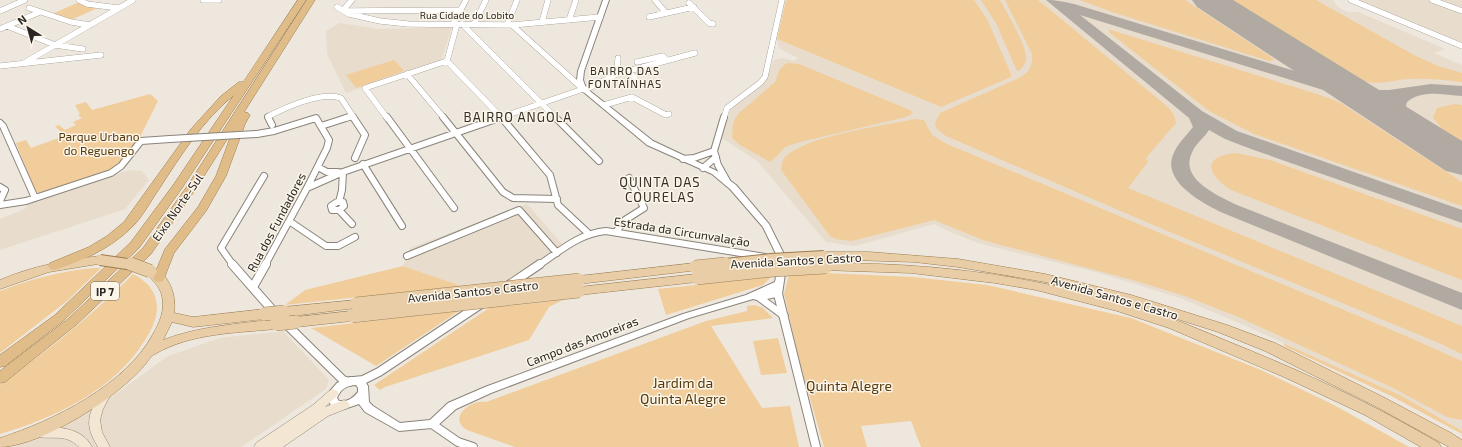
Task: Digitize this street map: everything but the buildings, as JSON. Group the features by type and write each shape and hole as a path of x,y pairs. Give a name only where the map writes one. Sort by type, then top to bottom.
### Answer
{"highway":[{"name":"Eixo Norte-Sul","path":"0,362 59,318 135,244 178,186 302,0"},
{"name":"Eixo Norte-Sul","path":"0,378 72,322 147,251 192,187 312,0"},
{"path":"54,266 85,254 114,238 128,225 197,127 219,103 249,79"},
{"path":"155,274 169,252 202,209 221,176 240,124 248,109 247,100"}],"main road":[{"name":"Avenida Santos e Castro","path":"168,316 193,322 284,312 354,310 696,273 774,270 825,262 889,257 957,262 1022,272 1082,286 1119,296 1220,328 1276,350 1410,417 1462,446"},
{"path":"0,285 54,266 100,260 128,263 155,274 167,288 170,301 168,316 162,333 151,350 131,372 105,393 61,420 36,432 0,444"},
{"name":"Avenida Santos e Castro","path":"825,262 966,274 1021,283 1069,293 1160,320 1260,360 1362,407 1434,447"},
{"name":"Avenida Santos e Castro","path":"151,350 186,336 215,331 296,322 354,310"},
{"path":"260,447 317,408 334,392"},
{"path":"104,447 94,430 93,422 105,393"},
{"path":"274,447 324,413 346,405"},
{"path":"36,432 65,433 75,435 86,447"}],"street":[{"path":"0,11 25,0"},
{"path":"79,0 87,4 118,8"},
{"path":"97,5 108,0"},
{"path":"24,63 133,0"},
{"path":"203,0 219,0"},
{"path":"345,10 352,0"},
{"path":"447,60 461,10 466,0"},
{"path":"474,24 486,0"},
{"path":"517,0 510,25 584,90 649,142 682,159 696,164 727,181"},
{"path":"542,22 548,0"},
{"path":"568,20 576,0"},
{"path":"584,90 580,80 581,71 606,0"},
{"path":"655,0 666,13"},
{"path":"703,168 715,154 727,108 760,83 765,77 782,0"},
{"path":"1351,0 1462,46"},
{"path":"1432,0 1462,11"},
{"path":"689,3 708,23 713,24"},
{"name":"Rua Cidade do Lobito","path":"337,7 345,10 349,14 380,21 408,24 510,25 600,17"},
{"path":"649,18 694,7"},
{"path":"29,8 71,22 90,25"},
{"path":"345,10 461,10"},
{"path":"0,29 40,12"},
{"path":"457,24 542,103 599,161"},
{"path":"7,26 55,45 83,49"},
{"path":"307,188 363,164 584,90 617,74 695,53"},
{"path":"0,66 101,56"},
{"path":"638,62 663,56 666,60"},
{"path":"617,74 618,58"},
{"path":"447,60 365,88 411,148 454,208"},
{"path":"447,60 501,117 547,171 550,175 561,210 588,234"},
{"path":"628,71 635,78"},
{"path":"407,74 507,196 520,199 557,199"},
{"path":"604,105 632,97 666,115 669,114"},
{"path":"272,125 268,117 269,116 303,101 317,98 341,98 365,135 355,158"},
{"path":"0,205 17,203 35,198 114,172 142,141 274,132 316,118 321,126 353,116"},
{"path":"1,126 10,141 35,198"},
{"name":"Rua dos Fundadores","path":"253,287 307,188 328,144 328,136 321,126"},
{"path":"682,159 715,154"},
{"path":"696,164 715,154"},
{"path":"715,154 718,165 727,181 766,226 783,260 778,294 816,447"},
{"path":"363,164 402,226"},
{"path":"318,167 327,172 342,172"},
{"path":"342,172 342,190 339,206 352,224"},
{"path":"264,176 221,248 235,268 253,287 264,302 336,374 343,380 362,384 364,391 364,403 370,409"},
{"path":"616,232 625,220 644,208 628,178"},
{"path":"0,187 5,190 0,201"},
{"path":"407,256 519,210 557,253"},
{"path":"289,221 326,246 338,246 355,237"},
{"name":"Estrada da Circunvalação","path":"352,382 363,380 379,372 577,239 588,234 602,231 616,232 783,260"},
{"name":"Campo das Amoreiras","path":"432,424 452,406 488,390 686,316 749,297 780,284"},
{"name":"Campo das Amoreiras","path":"749,297 760,298 778,294"},
{"path":"760,298 783,315"},
{"name":"Estrada da Circunvalação","path":"364,391 369,381 379,372"},
{"path":"336,374 338,382 334,392 334,402 340,405 360,405 370,409 399,427 432,424 457,445 473,447"},
{"path":"334,392 339,386 352,382"},
{"path":"346,405 358,400 364,391"}],"shaded area":[{"path":"974,0 1333,0 1338,7 1347,12 1358,12 1445,49 1434,53 1462,65 1462,431 1402,396 1246,326 1180,298 1099,273 981,244 934,224 855,246 826,242 757,161 722,138 730,111 736,104 765,82 774,60 782,58 794,61 798,58 779,48 777,39 941,107 987,19"},
{"path":"1354,0 1462,0 1462,45"},
{"path":"340,23 378,29 452,27 441,61 346,93 327,54 326,31"},
{"path":"130,170 142,171 149,180 125,209 0,250 0,219 25,209 31,200"},
{"path":"527,204 562,244 508,281 461,286 403,266 410,248"},
{"path":"283,331 329,380 326,389 241,447 14,447 38,438 113,396 168,356 220,338"}],"green space":[{"path":"786,0 974,0 987,19 1011,77 941,107 777,39"},
{"path":"981,0 1000,0 1016,30 1026,54 1025,62 1020,70 1017,71 996,23"},
{"path":"1005,0 1038,0 1168,107 1174,115 1176,123 1146,158 1148,162 1128,188 1462,326 1462,354 1439,343 1165,230 946,136 936,128 935,123 940,113 1019,78 1030,69 1032,54"},
{"path":"1080,0 1185,0 1274,60 1269,61 1112,12"},
{"path":"1232,0 1316,0 1414,55 1438,66 1462,73 1462,82 1424,79 1405,79 1376,83 1364,81"},
{"path":"77,3 99,7 71,20 52,14"},
{"path":"1108,29 1339,102 1462,182 1462,206 1254,134 1209,111 1110,33"},
{"path":"394,60 404,71 356,88 346,75"},
{"path":"787,63 799,64 910,110 913,113 906,117 800,142 785,147 770,162 740,145 732,138 733,123 738,114 775,82 780,69"},
{"name":"Parque Urbano do Reguengo","path":"150,94 158,101 139,139 121,162 111,171 40,194 35,191 16,143 26,140 31,148 64,136 55,126 59,125 65,130 76,125 73,122 82,118 78,115 80,114 75,105 86,102 92,110"},
{"path":"1455,104 1462,105 1462,142 1444,131 1433,118 1437,108"},
{"path":"915,119 924,120 932,135 947,144 1406,336 1462,361 1462,420 1447,417 1393,388 1236,316 1185,296 1136,281 983,240 934,220 852,241 836,239 830,236 781,170 782,163 786,156 812,142 829,137 866,128"},
{"path":"1236,153 1270,160 1462,229 1462,280 1231,190 1216,178 1211,167 1217,158"},
{"path":"403,266 461,286 285,305 305,290"},
{"path":"101,268 67,301 0,353 0,291 46,276"},
{"name":"Quinta Alegre","path":"827,273 913,277 987,285 1131,318 1261,370 1332,404 1409,447 921,447 911,421 861,426 867,447 824,447 800,364 784,294 789,275"},
{"path":"133,274 143,280 151,288 157,303 157,309 156,318 151,329 132,358 117,374 82,400 41,420 0,434 0,385 69,332 102,304"},
{"path":"771,277 763,285 666,315 658,289"},
{"path":"563,300 549,307 529,340 385,387 380,390 374,385 489,308"},
{"name":"Jardim da Quinta Alegre","path":"755,305 763,308 773,318 711,326 762,408 790,406 799,447 515,447 467,430 461,425 459,420 463,410 474,403 486,402 706,321 747,311 747,306"},
{"path":"459,311 376,366 311,328"},
{"path":"778,338 787,373 761,375 753,341"},
{"path":"1283,343 1402,396 1462,431 1462,434 1391,396 1286,347"}],"taxiway":[{"path":"1053,0 1196,115"},
{"path":"1069,7 1339,90 1372,95 1389,95 1413,92"},
{"path":"1413,92 1431,89 1462,91"},
{"path":"1413,92 1405,95 1400,100 1398,110 1404,121 1415,131"},
{"path":"1196,115 1231,135 1257,145 1462,217"},
{"path":"1196,115 1202,128 1183,152 1180,165 1182,173 1188,181 1205,195 1230,209 1462,302"}],"runway":[{"path":"1209,0 1462,161"}],"district":[{"name":"BAIRRO DAS FONTAÍNHAS","path":"625,76"},
{"name":"BAIRRO ANGOLA","path":"518,117"},
{"name":"QUINTA DAS COURELAS","path":"660,190"}]}
